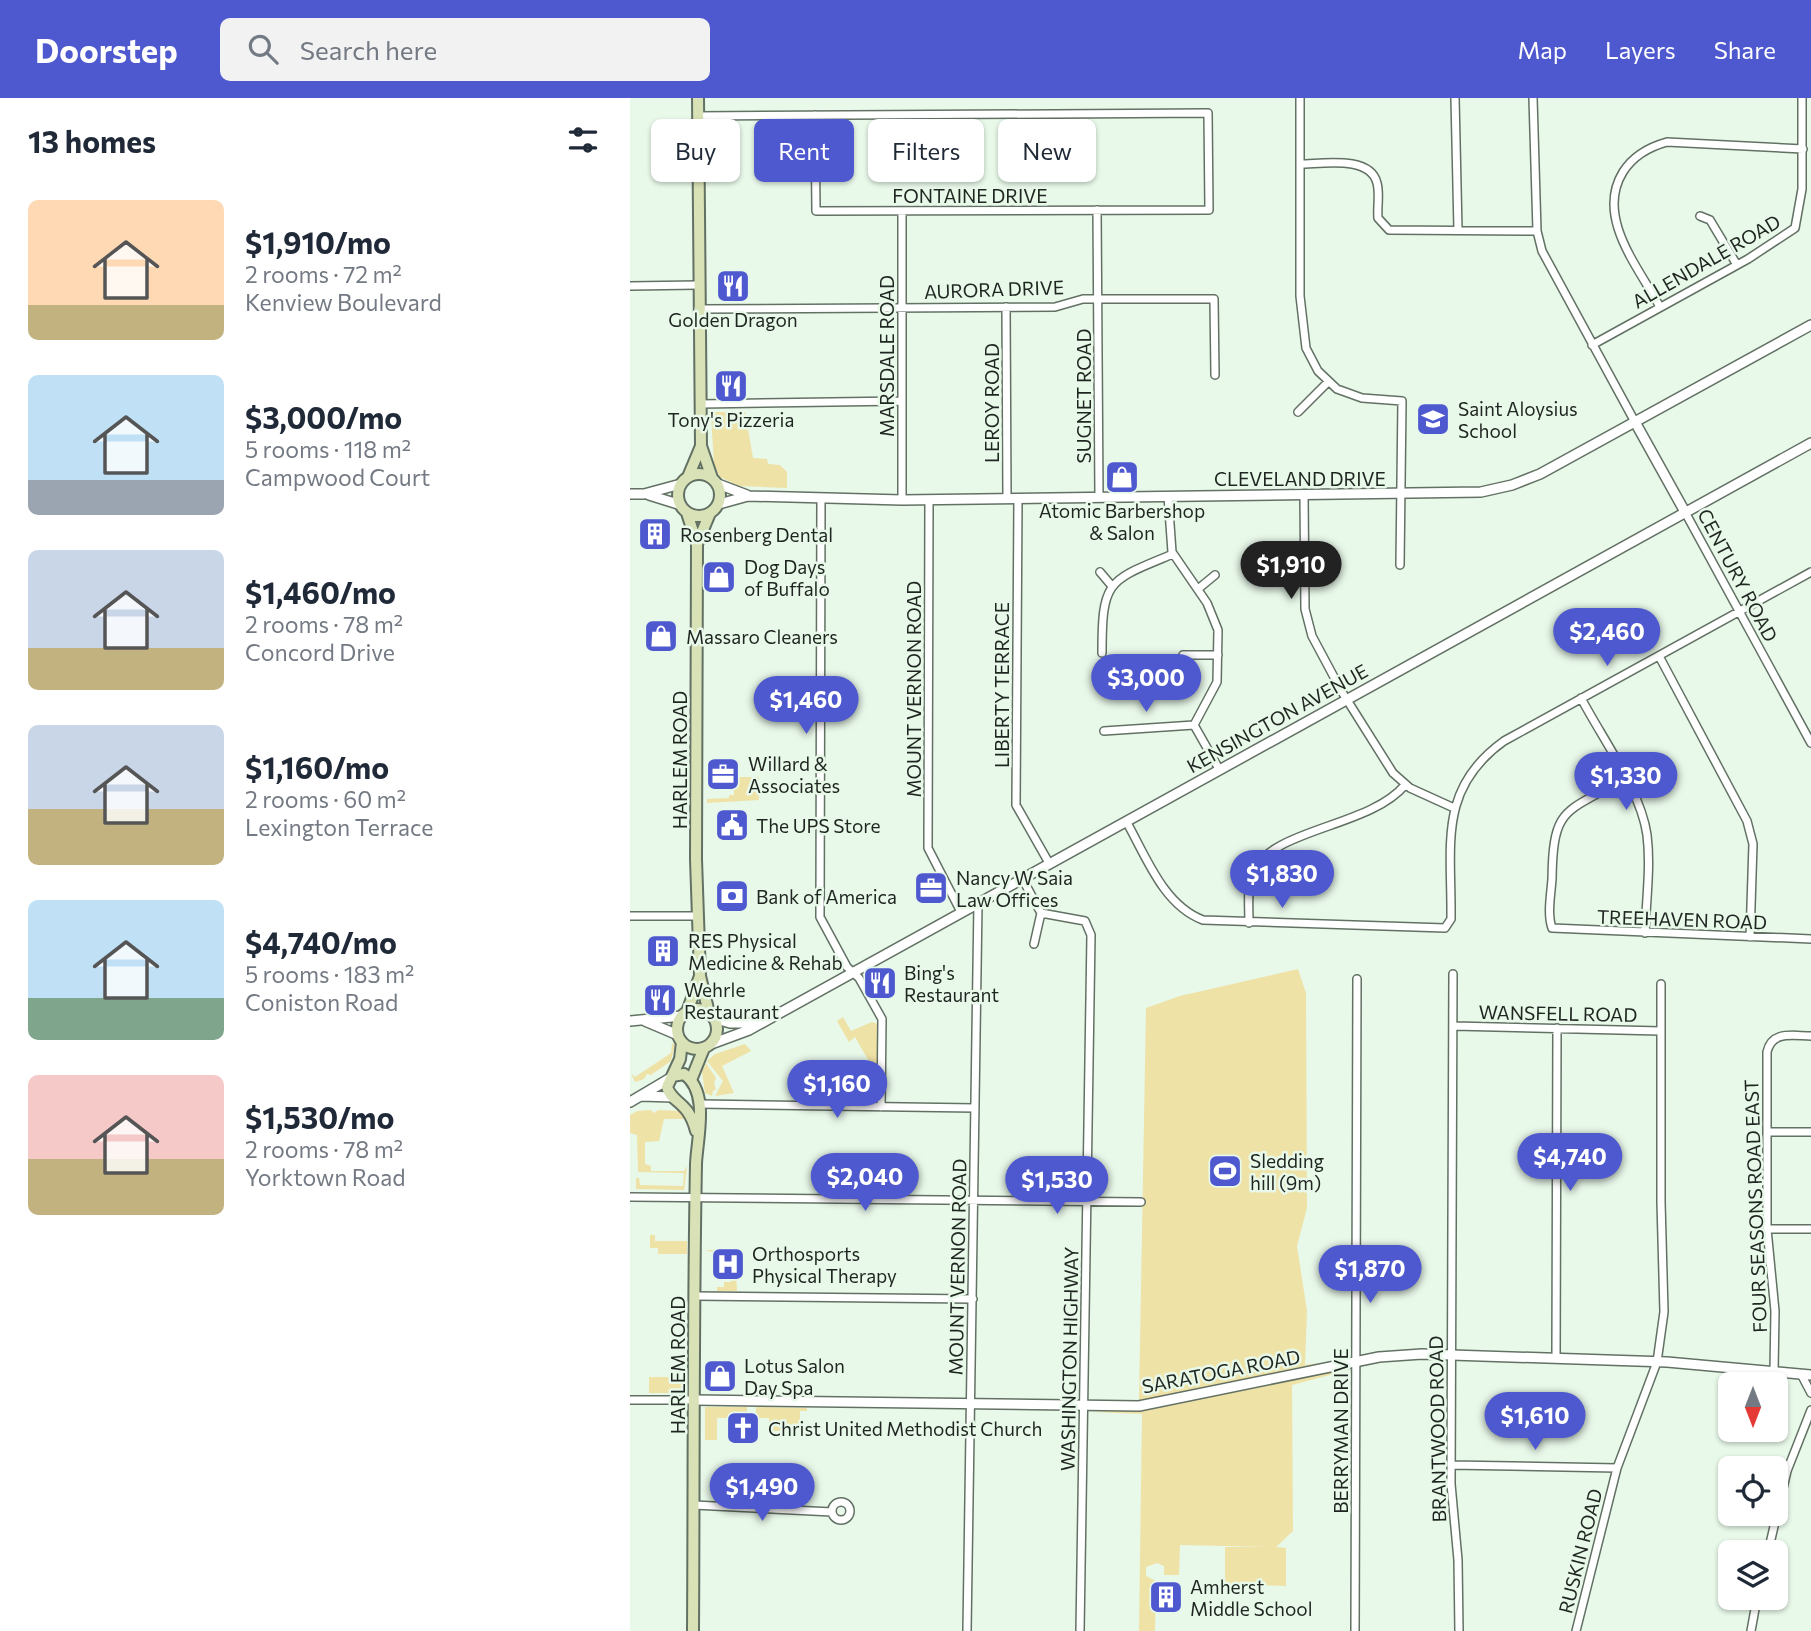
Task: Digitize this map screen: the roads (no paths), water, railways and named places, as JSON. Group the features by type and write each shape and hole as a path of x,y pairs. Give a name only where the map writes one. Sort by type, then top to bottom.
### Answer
{"main road":[{"path":"698,98 701,446 715,481 719,504 710,513 701,516 684,509 678,495 701,446"},
{"path":"684,481 697,474 715,481"},
{"name":"HARLEM ROAD","path":"684,509 697,544 698,916 700,976 711,1016"},
{"name":"HARLEM ROAD","path":"697,544 710,513"},
{"name":"HARLEM ROAD","path":"685,1014 700,976"},
{"path":"698,1009 711,1016 717,1029 685,1098 675,1098 667,1087 680,1059 680,1038 685,1014 698,1009"},
{"path":"680,1038 688,1047 707,1046"},
{"path":"671,1077 684,1074 691,1084"},
{"name":"HARLEM ROAD","path":"691,1084 700,1104 696,1197 694,1631"},
{"name":"HARLEM ROAD","path":"675,1098 690,1111 697,1141"}],"street":[{"path":"1455,98 1458,230"},
{"path":"1533,98 1537,231 1548,264 1635,422"},
{"name":"ALLENDALE ROAD","path":"1592,345 1737,265 1779,240 1798,223 1802,98"},
{"path":"1300,102 1301,324 1311,360 1328,382 1363,398 1402,401 1400,565"},
{"name":"FONTAINE DRIVE","path":"1208,113 1209,210 816,211 815,115 1208,113"},
{"path":"698,116 815,115"},
{"path":"1660,307 1613,216 1615,189 1630,162 1647,149 1667,142 1802,149"},
{"path":"1300,164 1357,165 1368,169 1378,185 1378,218 1390,230 1537,231"},
{"name":"SUGNET ROAD","path":"1097,210 1099,497"},
{"name":"MARSDALE ROAD","path":"902,211 902,500"},
{"path":"1700,216 1710,220 1737,265"},
{"path":"630,286 698,285"},
{"name":"AURORA DRIVE","path":"698,309 1055,307 1083,299 1214,299 1215,375"},
{"name":"LEROY ROAD","path":"1006,307 1007,498"},
{"name":"CLEVELAND DRIVE","path":"719,504 748,496 929,500 1481,492 1512,485 1549,470 1811,324"},
{"path":"1298,412 1328,382"},
{"path":"701,404 902,401"},
{"name":"CENTURY ROAD","path":"1635,422 1811,743"},
{"name":"KENSINGTON AVENUE","path":"707,1046 743,1033 1811,443"},
{"path":"630,494 644,494 684,481"},
{"name":"CLEVELAND DRIVE","path":"715,481 748,496"},
{"path":"644,494 684,509"},
{"path":"1304,495 1306,614 1312,636 1388,766 1405,785 1454,808"},
{"path":"1168,496 1173,554 1198,589 1216,623 1218,655 1214,690 1194,725"},
{"name":"LIBERTY TERRACE","path":"1018,498 1016,805 1049,863"},
{"path":"821,499 820,917 843,960 859,978 883,1022 881,1107"},
{"name":"MOUNT VERNON ROAD","path":"929,500 928,848 961,912"},
{"path":"1102,653 1103,605 1111,586 1127,573 1173,554"},
{"path":"1100,572 1111,586"},
{"path":"1126,821 1171,899 1183,910 1212,922 1441,928 1449,925 1454,808 1468,774 1494,748 1811,572"},
{"path":"1198,589 1215,575"},
{"path":"1183,655 1218,655"},
{"path":"1659,656 1747,821 1753,844 1751,937"},
{"path":"1581,698 1642,812 1647,837 1646,933"},
{"path":"1104,731 1194,725"},
{"path":"1194,725 1219,769"},
{"name":"TREEHAVEN ROAD","path":"1625,778 1568,812 1557,825 1552,841 1552,928 1811,939"},
{"path":"1249,923 1251,877 1264,856 1291,841 1372,811 1387,803 1405,785"},
{"path":"1022,878 1041,913 1034,944"},
{"name":"MOUNT VERNON ROAD","path":"967,1631 978,903"},
{"name":"WASHINGTON HIGHWAY","path":"1041,913 1084,921 1091,931 1080,1631"},
{"path":"630,916 698,916"},
{"name":"BRANTWOOD ROAD","path":"1453,974 1451,1465 1459,1631"},
{"name":"BERRYMAN DRIVE","path":"1355,1631 1357,979"},
{"name":"RUSKIN ROAD","path":"1576,1631 1618,1468 1657,1362 1666,1281 1661,1202 1661,984"},
{"path":"630,1021 685,1014"},
{"path":"711,1016 730,1023 759,1023"},
{"path":"643,1021 680,1038"},
{"name":"WANSFELL ROAD","path":"1454,1026 1661,1031"},
{"path":"1556,1357 1557,1028"},
{"name":"FOUR SEASONS ROAD EAST","path":"1774,1371 1775,1311 1767,1228 1767,1052 1770,1043 1782,1035 1811,1036"},
{"path":"630,1102 641,1096 645,1090 671,1077"},
{"path":"641,1096 675,1098"},
{"path":"700,1104 975,1108"},
{"path":"1767,1132 1811,1132"},
{"path":"630,1197 1141,1202"},
{"path":"1767,1228 1811,1229"},
{"path":"695,1296 973,1299"},
{"name":"SARATOGA ROAD","path":"630,1399 1153,1404 1397,1354 1657,1362 1806,1375"},
{"path":"1806,1375 1811,1393"},
{"path":"1771,1540 1787,1471 1811,1410"},
{"path":"1451,1465 1618,1468"},
{"path":"694,1505 832,1512"},
{"path":"1751,1631 1755,1610"}],"place":[{"name":"Golden Dragon","path":"733,286"},
{"name":"Tony's Pizzeria","path":"731,386"},
{"name":"Saint Aloysius School","path":"1433,419"},
{"name":"Atomic Barbershop & Salon","path":"1122,477"},
{"name":"Rosenberg Dental","path":"655,534"},
{"name":"Dog Days of Buffalo","path":"719,577"},
{"name":"Massaro Cleaners","path":"661,636"},
{"name":"Willard & Associates","path":"723,774"},
{"name":"The UPS Store","path":"732,825"},
{"name":"Nancy W Saia Law Offices","path":"931,888"},
{"name":"Bank of America","path":"732,896"},
{"name":"RES Physical Medicine & Rehab","path":"663,951"},
{"name":"Bing's Restaurant","path":"880,983"},
{"name":"Wehrle Restaurant","path":"660,1000"},
{"name":"Sledding hill (9m)","path":"1225,1171"},
{"name":"Orthosports Physical Therapy","path":"728,1264"},
{"name":"Lotus Salon Day Spa","path":"720,1376"},
{"name":"Christ United Methodist Church","path":"743,1428"},
{"name":"Amherst Middle School","path":"1166,1597"}]}
